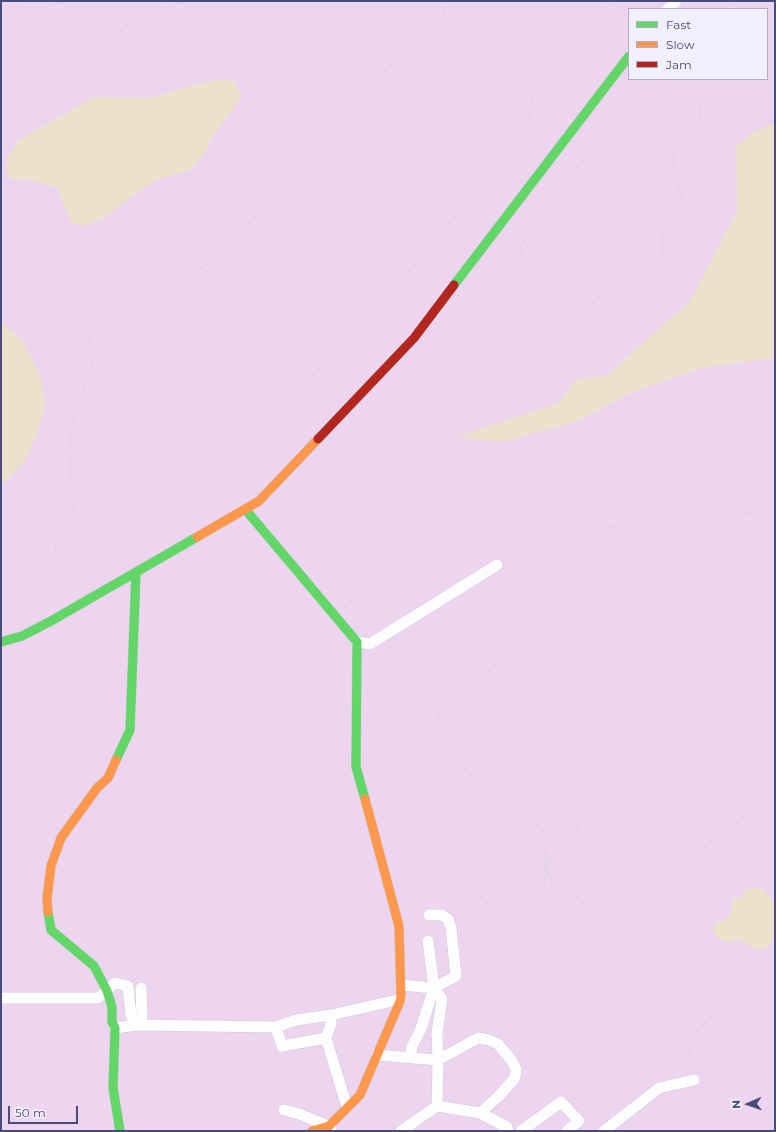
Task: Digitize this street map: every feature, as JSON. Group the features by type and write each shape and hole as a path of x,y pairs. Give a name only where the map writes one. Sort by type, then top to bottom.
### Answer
{"street":[{"path":"1,642 22,636 86,601 259,501 414,338 628,57"},
{"path":"245,509 356,642 356,767 398,926 401,999 360,1095 347,1107 331,1128 312,1131"},
{"path":"356,642 370,644 497,565"},
{"path":"120,1131 114,1088 115,1028 112,1022 112,1007 108,991 94,966 51,930 48,919 47,898 51,866 61,838 97,788 108,778 130,730 136,572"},
{"path":"400,985 434,988 456,976 452,928 448,919 442,915 429,915"},
{"path":"410,1057 412,1046 420,1031 434,988 428,941"},
{"path":"1,998 98,998 108,991 115,983 128,986 131,1016 137,1025"},
{"path":"137,1025 142,1017 140,988"},
{"path":"434,988 442,999 437,1033 437,1106"},
{"path":"115,1028 137,1025 276,1027 296,1020 331,1015 401,999"},
{"path":"331,1015 331,1024 326,1038 347,1107"},
{"path":"276,1027 282,1046 326,1038"},
{"path":"420,1031 437,1033"},
{"path":"377,1055 438,1060 478,1038 489,1040 498,1044 506,1052 516,1069 514,1079 499,1096 480,1113"},
{"path":"604,1131 659,1088 694,1080"},
{"path":"521,1131 561,1102 579,1121 567,1131"},
{"path":"401,1131 437,1106 480,1113 507,1127 508,1131"},
{"path":"284,1110 299,1114 331,1128"}],"path":[{"path":"1,16 28,8 45,7 68,1"},
{"path":"1,94 28,78 59,66 80,55 145,13 186,1"},
{"path":"1,260 26,260 43,266 69,284 81,290 96,294 109,295 157,288 207,265 225,250 273,195 284,185 305,157 330,128 342,122 374,80 404,54 431,39 445,14 445,1"},
{"path":"73,516 88,509 94,491 115,482 174,474 217,453 236,449 254,449 270,438 289,418 319,368 373,333 385,314 395,292 432,238 442,227 473,205 504,165 519,142 528,122 532,99 566,59 587,41 602,23 610,1"},
{"path":"642,80 625,96 613,119 596,133 582,162 568,175 552,209 533,224 521,247 521,259 530,286 539,294 575,313 586,313 597,299 605,292 627,290 650,281 663,268 664,263 662,246 664,232 680,208 681,195 674,171 673,159 676,151 694,133 701,108 701,91 706,80"},
{"path":"26,260 39,276 74,302 87,316 92,369 73,418 70,444 73,516 55,548 57,561 62,571 74,577 86,601"},
{"path":"775,396 759,396 707,406 691,413 675,426 664,427 641,424 626,427 610,434 600,451 589,485 590,499 597,514 610,525 629,536 643,539 713,512 734,514 749,513 765,509 775,509"},
{"path":"333,614 366,592 424,579 480,563 497,565 511,561 554,565 570,556 592,552 604,540 610,525"},
{"path":"775,540 761,543 748,549 685,569 684,577 679,590 666,605 650,614 592,625 555,644 514,653 474,681 450,693 440,710 437,731 441,748 456,765 476,777 501,783 508,790 518,807 528,819 541,829 551,830 570,828 581,824 616,778 628,770 645,762 672,743 684,742 696,748 720,772 732,778 742,779 775,767"},
{"path":"541,829 550,878 558,889 572,893 596,912 606,914 625,906 633,898 647,889 669,868 690,858 715,837 740,821 763,801 775,797"},
{"path":"546,862 561,852 574,839 577,826"},
{"path":"474,883 485,901 495,912 505,914 529,910 544,898 546,862"},
{"path":"573,952 586,966 604,978 619,1004 640,1030 657,1057 687,1039 701,1028 710,1017 736,1015 754,1018 769,1012 775,1006"},
{"path":"686,1112 760,1120 775,1117"}],"shaded area":[{"path":"1,1 775,1 775,1131 1,1131"},
{"path":"232,79 242,96 211,139 203,156 188,171 157,179 108,215 85,226 71,223 58,188 27,179 10,179 6,169 9,155 19,140 94,97 148,98 214,80"},
{"path":"775,123 775,358 700,368 628,394 575,422 502,442 455,437 559,403 575,380 607,375 690,301 737,211 736,146 754,131"},
{"path":"1,322 22,340 41,377 45,407 37,433 26,460 5,482 1,483"},
{"path":"761,887 772,899 775,900 775,938 766,948 754,948 738,939 727,943 715,935 713,928 717,923 728,918 732,911 732,900 736,897 740,900 744,896 742,890"}],"traffic: fast":[{"path":"454,285 628,57"},
{"path":"245,509 357,642 356,767 365,799"},
{"path":"1,642 22,636 51,621 197,537"},
{"path":"116,760 130,730 136,572"},
{"path":"48,912 51,930 94,966 107,991 112,1007 112,1022 115,1028 113,1088 120,1131"}],"traffic: slow":[{"path":"197,537 259,501 318,439"},
{"path":"48,912 47,898 51,866 61,838 97,788 108,778 116,760"},
{"path":"312,1131 329,1126 360,1095 401,999 399,926 365,799"}],"traffic: jam":[{"path":"318,439 414,338 454,285"}]}
